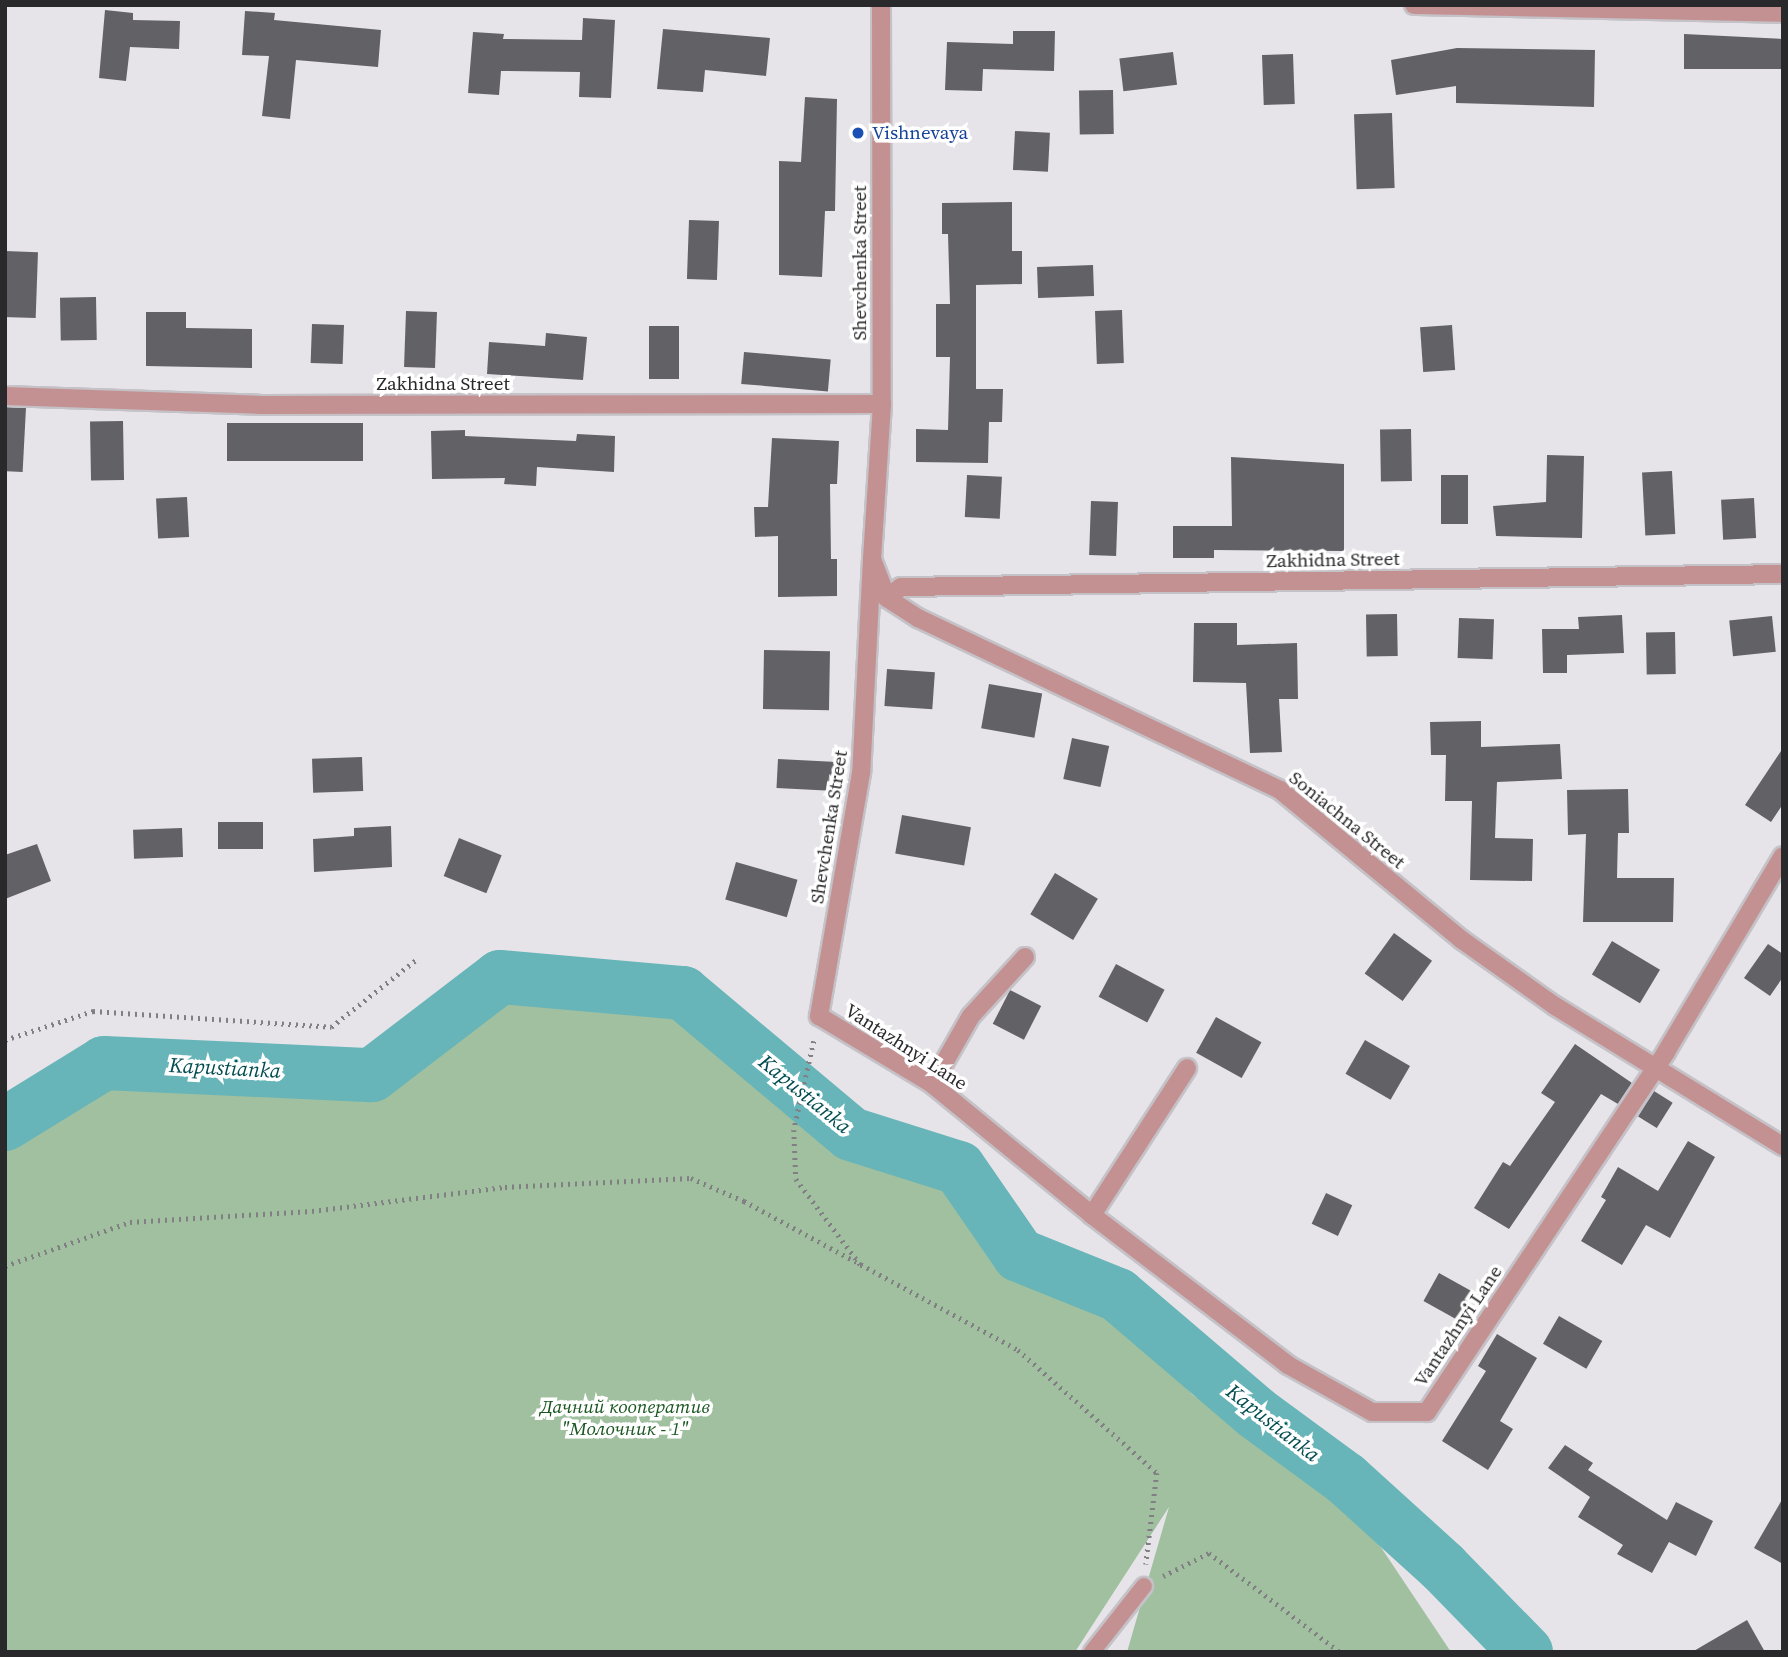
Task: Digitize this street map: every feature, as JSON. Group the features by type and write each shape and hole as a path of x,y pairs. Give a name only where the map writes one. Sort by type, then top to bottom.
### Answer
{"street":[{"name":"Shevchenka Street","path":"819,1016 861,774 881,404 881,5"},
{"path":"1414,5 1783,13"},
{"name":"Zakhidna Street","path":"5,396 259,405 881,404"},
{"path":"872,559 887,598"},
{"name":"Zakhidna Street","path":"887,598 901,587 1783,574"},
{"name":"Soniachna Street","path":"887,598 918,618 1280,790 1462,940 1555,1006 1783,1146"},
{"name":"Vantazhnyi Lane","path":"819,1016 932,1084 1092,1215 1288,1365 1372,1412 1427,1412 1654,1065 1666,1052 1783,856"},
{"path":"932,1084 971,1016 1025,957"},
{"path":"1092,1215 1187,1069"}],"lane":[{"path":"1092,1652 1143,1586"}],"path":[{"path":"5,1041 93,1011 331,1027 417,960"},
{"path":"819,1016 808,1076 794,1130 796,1179 865,1270"},
{"path":"5,1266 130,1222 312,1211 505,1187 691,1178 744,1201 865,1270 1018,1350 1157,1473 1143,1586"},
{"path":"1143,1586 1209,1553 1340,1652"}],"green space":[{"name":"Дачний кооператив \"Молочник - 1\"","path":"500,1003 673,1012 834,1149 951,1187 1004,1273 1113,1314 1193,1395 1346,1495 1451,1652 1127,1652 1169,1507 1075,1652 5,1652 5,1145 87,1088 385,1089"}],"building":[{"path":"105,10 133,13 133,20 180,21 179,49 130,47 126,81 99,78"},
{"path":"245,11 275,13 274,20 381,30 378,67 296,60 290,119 262,116 269,56 242,55"},
{"path":"583,18 615,20 611,98 579,97 580,72 501,71 499,95 468,93 473,32 504,34 503,39 582,40"},
{"path":"663,29 770,38 766,76 705,70 703,92 657,89"},
{"path":"1013,31 1055,31 1054,71 983,69 982,91 945,90 947,42 1013,44"},
{"path":"1684,34 1783,39 1783,69 1684,69"},
{"path":"1457,48 1595,50 1594,107 1456,103 1456,86 1396,95 1391,60"},
{"path":"1173,52 1177,85 1123,91 1119,59"},
{"path":"1293,54 1295,104 1264,105 1262,55"},
{"path":"1113,90 1114,134 1080,135 1079,91"},
{"path":"805,97 837,99 835,211 825,211 822,277 779,275 779,161 801,162"},
{"path":"1392,113 1395,188 1357,189 1354,114"},
{"path":"1015,131 1050,133 1048,172 1013,170"},
{"path":"1012,202 1012,251 1022,251 1022,284 976,285 976,389 1003,389 1002,422 989,422 988,463 916,462 916,429 948,430 950,357 936,357 936,304 950,304 948,234 942,234 942,203"},
{"path":"689,220 719,221 717,280 687,279"},
{"path":"5,251 38,252 36,318 5,317"},
{"path":"1093,265 1094,296 1038,298 1037,267"},
{"path":"96,297 97,340 61,341 60,298"},
{"path":"1122,310 1124,363 1097,364 1095,311"},
{"path":"406,311 437,312 435,368 404,367"},
{"path":"146,312 186,312 186,328 252,329 252,368 146,366"},
{"path":"312,324 344,325 343,364 311,363"},
{"path":"1452,325 1455,370 1423,372 1420,327"},
{"path":"649,326 679,326 679,379 649,379"},
{"path":"546,333 587,337 583,380 487,374 489,342 545,346"},
{"path":"744,352 831,360 828,391 741,384"},
{"path":"5,407 26,408 23,472 5,471"},
{"path":"123,421 124,480 91,481 90,422"},
{"path":"227,423 363,423 363,461 227,461"},
{"path":"1411,429 1412,481 1381,482 1380,430"},
{"path":"465,430 465,436 576,441 577,434 615,436 614,472 537,467 536,486 504,484 505,478 432,479 431,431"},
{"path":"772,438 839,441 837,484 830,484 831,559 837,559 837,596 778,597 778,536 755,537 754,507 768,507"},
{"path":"1547,455 1584,456 1582,538 1496,536 1493,506 1546,502"},
{"path":"1231,457 1344,464 1344,551 1214,550 1214,558 1173,558 1173,526 1232,526"},
{"path":"1672,471 1675,534 1645,535 1642,473"},
{"path":"967,475 1002,477 1000,519 965,517"},
{"path":"1441,475 1468,475 1468,524 1441,524"},
{"path":"187,497 189,537 158,539 156,499"},
{"path":"1754,498 1756,538 1723,540 1721,500"},
{"path":"1091,501 1118,502 1116,556 1089,555"},
{"path":"1397,614 1398,656 1367,657 1366,615"},
{"path":"1622,615 1624,653 1567,655 1567,673 1543,673 1542,629 1579,629 1578,617"},
{"path":"1772,616 1776,652 1733,656 1729,620"},
{"path":"1459,618 1494,619 1493,659 1458,658"},
{"path":"1194,623 1237,623 1237,645 1297,643 1298,699 1279,699 1282,752 1250,753 1246,683 1193,682"},
{"path":"1675,632 1676,674 1647,674 1646,633"},
{"path":"764,650 830,651 829,710 763,709"},
{"path":"887,669 935,672 932,709 884,706"},
{"path":"989,684 1042,693 1034,738 981,728"},
{"path":"1481,721 1481,747 1560,744 1562,779 1497,782 1495,838 1533,839 1532,881 1470,880 1472,801 1445,801 1446,755 1431,755 1430,722"},
{"path":"1072,738 1109,746 1100,787 1063,779"},
{"path":"1783,748 1783,804 1771,822 1745,805"},
{"path":"362,757 363,791 313,793 312,759"},
{"path":"778,759 837,762 835,791 776,788"},
{"path":"1628,789 1629,833 1618,833 1617,878 1674,878 1673,922 1583,922 1586,834 1568,835 1567,790"},
{"path":"902,815 971,827 964,866 895,853"},
{"path":"218,822 263,822 263,849 218,849"},
{"path":"391,826 392,867 314,872 313,839 354,836 354,828"},
{"path":"182,828 183,857 134,859 133,830"},
{"path":"459,838 502,855 486,893 444,876"},
{"path":"37,844 51,881 5,899 5,855"},
{"path":"736,862 798,880 787,917 725,899"},
{"path":"1055,873 1098,899 1073,940 1030,914"},
{"path":"1394,933 1432,961 1403,1001 1365,973"},
{"path":"1612,941 1660,970 1640,1003 1592,974"},
{"path":"1768,944 1783,954 1783,977 1770,996 1744,978"},
{"path":"1116,964 1165,990 1147,1022 1099,997"},
{"path":"1010,990 1041,1006 1024,1040 993,1024"},
{"path":"1216,1017 1261,1042 1242,1078 1196,1053"},
{"path":"1365,1040 1410,1066 1391,1100 1346,1074"},
{"path":"1575,1044 1632,1083 1618,1104 1601,1094 1509,1229 1474,1208 1503,1162 1510,1166 1555,1102 1541,1093"},
{"path":"1654,1091 1673,1103 1657,1128 1638,1116"},
{"path":"1688,1141 1715,1157 1670,1238 1646,1225 1622,1265 1581,1241 1606,1200 1601,1197 1618,1167 1658,1191"},
{"path":"1326,1193 1352,1205 1338,1236 1312,1224"},
{"path":"1439,1273 1473,1292 1458,1320 1423,1301"},
{"path":"1559,1316 1602,1341 1586,1369 1543,1344"},
{"path":"1497,1334 1537,1358 1500,1421 1513,1429 1488,1470 1442,1441 1486,1371 1478,1366"},
{"path":"1565,1445 1593,1463 1588,1470 1667,1520 1676,1502 1713,1521 1696,1556 1669,1542 1652,1573 1617,1554 1623,1545 1578,1517 1590,1497 1548,1468"},
{"path":"1783,1498 1783,1564 1754,1548"},
{"path":"1747,1620 1765,1652 1692,1652"}],"waterway":[{"name":"Kapustianka","path":"5,1124 104,1063 372,1075 500,977 683,993 851,1134 959,1168 1019,1255 1118,1295 1256,1413 1346,1479 1443,1567 1526,1652"}],"place":[{"name":"Vishnevaya","path":"858,133"}]}
